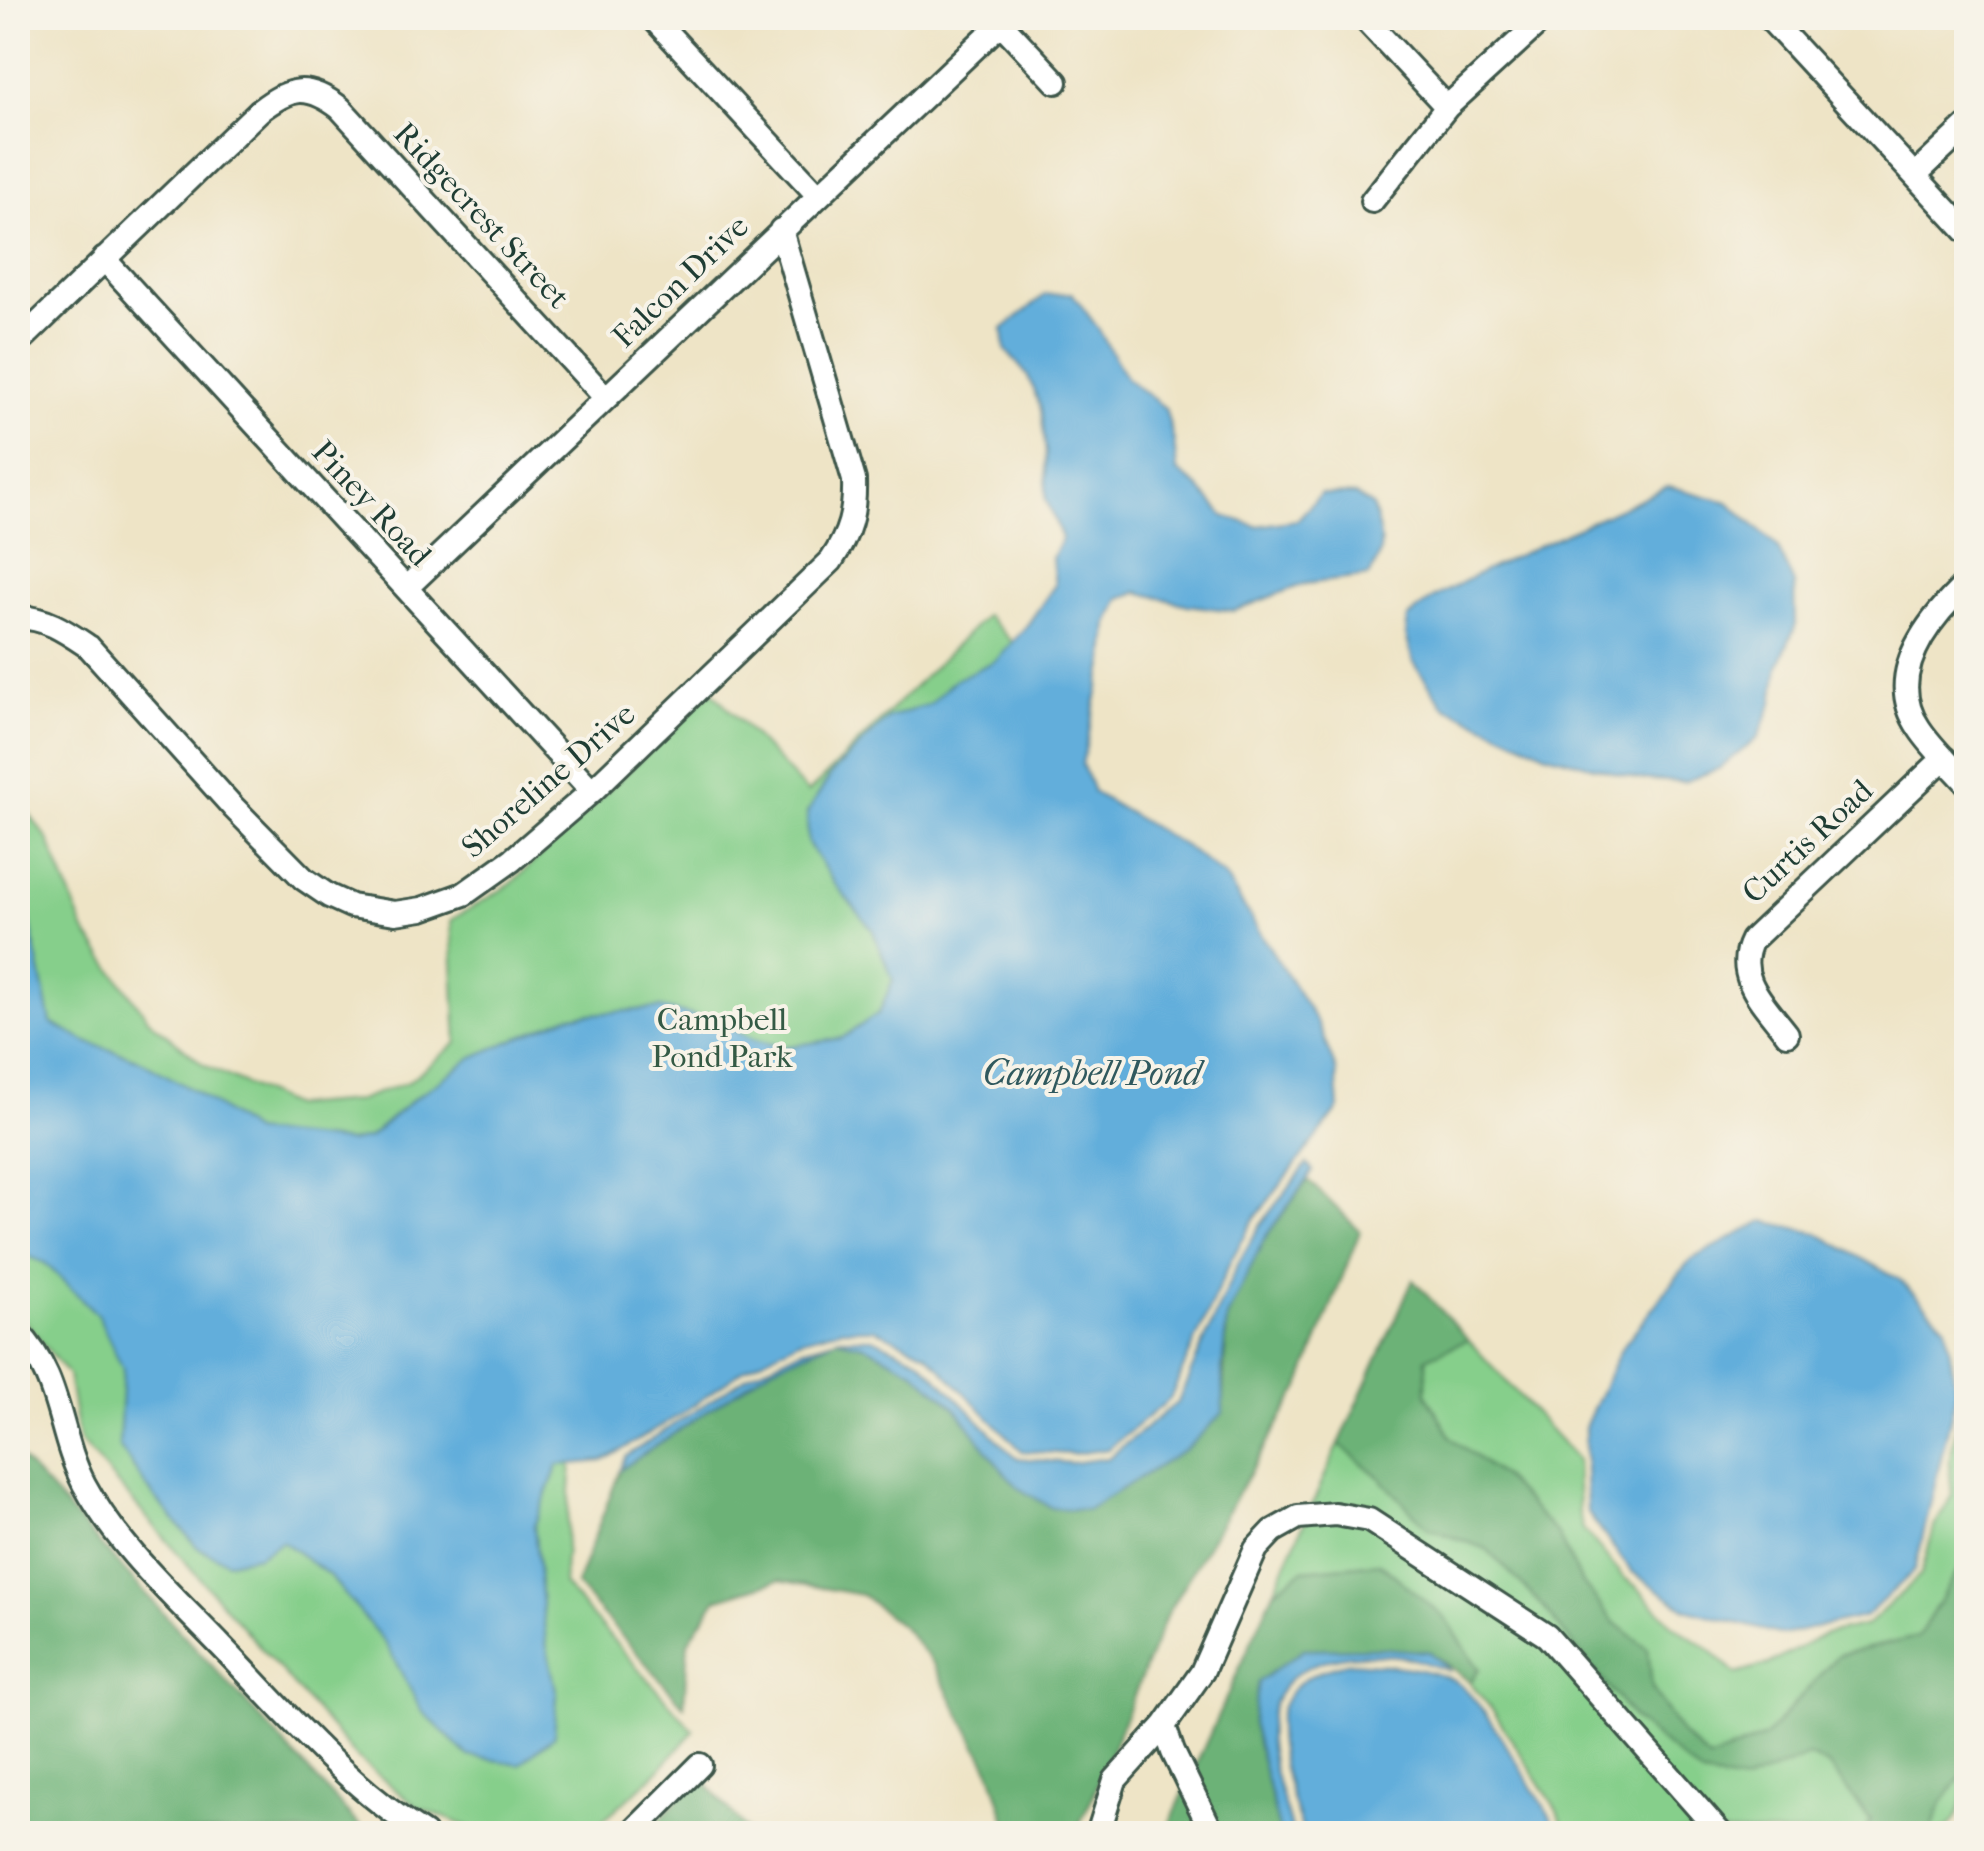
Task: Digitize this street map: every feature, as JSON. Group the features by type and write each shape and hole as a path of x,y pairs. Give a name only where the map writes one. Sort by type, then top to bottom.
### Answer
{"street":[{"path":"653,18 818,194"},
{"path":"1364,18 1446,107"},
{"path":"1372,201 1446,107 1544,18"},
{"path":"998,20 1056,82"},
{"name":"Falcon Drive","path":"406,588 998,20"},
{"path":"1785,23 1966,231"},
{"name":"Ridgecrest Street","path":"104,259 259,110 282,94 303,90 324,96 340,108 605,397"},
{"path":"1915,175 1966,127"},
{"name":"Shoreline Drive","path":"18,618 60,627 88,647 304,879 351,906 396,914 464,894 512,860 592,791 831,561 846,540 855,512 854,480 782,230"},
{"path":"18,343 104,259"},
{"name":"Piney Road","path":"104,259 592,791"},
{"path":"1966,584 1938,610 1920,636 1909,658 1908,693 1909,710 1918,728 1966,782"},
{"name":"Curtis Road","path":"1786,1034 1748,978 1743,956 1752,940 1944,758"},
{"path":"18,1332 48,1373 70,1452 107,1519 157,1579 318,1745 374,1797 424,1834"},
{"path":"1098,1834 1116,1780 1164,1726 1202,1672 1256,1549 1273,1532 1298,1518 1336,1514 1369,1520 1547,1636 1721,1834"},
{"path":"1164,1726 1213,1834"},
{"path":"631,1834 700,1765"}],"green space":[{"name":"Campbell Pond","path":"986,615 1048,679 1245,1174 816,1276 577,1396 563,1584 694,1731 650,1779 588,1833 485,1833 417,1807 357,1758 79,1440 68,1375 18,1317 18,800 48,839 85,932 149,1020 204,1065 292,1106 356,1101 408,1082 457,1043 451,920 511,884 711,690 808,793"},
{"path":"1308,1180 1360,1231 1300,1387 1167,1614 1075,1833 1010,1833 991,1772 933,1663 904,1628 862,1595 779,1580 716,1599 688,1642 684,1706 576,1585 620,1470 772,1367 837,1339 864,1345 914,1371 956,1408 998,1465 1052,1508 1222,1413 1227,1317 1264,1239"},
{"path":"1413,1280 1468,1340 1426,1358 1426,1394 1451,1438 1506,1480 1558,1535 1581,1581 1613,1621 1648,1649 1652,1689 1682,1735 1709,1760 1765,1737 1838,1655 1918,1637 1960,1568 1966,1545 1966,1771 1941,1804 1930,1833 1864,1833 1871,1820 1828,1765 1808,1756 1744,1783 1702,1776 1634,1719 1539,1602 1487,1549 1428,1528 1380,1478 1339,1444"},
{"path":"1468,1340 1577,1459 1583,1529 1623,1577 1673,1625 1709,1649 1736,1674 1767,1665 1825,1634 1867,1625 1921,1575 1934,1527 1952,1495 1949,1462 1964,1394 1962,1370 1966,1365 1966,1545 1960,1568 1918,1637 1838,1655 1765,1737 1709,1760 1682,1735 1652,1688 1648,1649 1613,1622 1581,1581 1558,1535 1506,1480 1451,1438 1426,1394 1426,1358"},
{"path":"1339,1444 1380,1478 1428,1528 1487,1549 1539,1602 1634,1719 1744,1783 1808,1756 1828,1765 1871,1821 1864,1834 1565,1833 1559,1813 1494,1712 1470,1683 1479,1669 1446,1619 1380,1563 1303,1570 1274,1591"},
{"path":"18,1455 366,1833 18,1833"},
{"path":"1380,1563 1446,1619 1479,1669 1470,1683 1430,1652 1304,1649 1252,1722 1280,1833 1165,1834 1274,1591 1303,1570"},
{"path":"1966,1771 1963,1801 1955,1820 1940,1832 1930,1834 1941,1804"},
{"path":"701,1777 749,1833 645,1834"}],"water":[{"name":"Campbell Pond","path":"1072,293 1127,379 1165,408 1177,471 1224,516 1257,526 1297,520 1321,494 1355,495 1372,506 1381,542 1369,576 1304,584 1234,611 1188,605 1138,592 1120,598 1108,626 1104,666 1082,764 1093,792 1186,847 1225,877 1318,1024 1336,1070 1339,1108 1253,1221 1230,1262 1170,1399 1108,1449 1073,1454 1022,1451 926,1353 875,1329 841,1329 799,1340 744,1369 678,1416 603,1461 558,1465 534,1526 546,1643 557,1695 554,1736 520,1764 468,1756 422,1711 386,1644 329,1575 282,1541 258,1556 228,1562 198,1548 148,1489 119,1446 123,1369 97,1314 45,1263 18,1252 18,851 51,1023 87,1042 137,1059 198,1093 253,1132 349,1142 368,1138 411,1101 473,1057 569,1016 660,1008 716,1021 754,1040 785,1047 842,1038 879,1013 893,980 872,929 808,843 807,813 832,773 888,718 930,704 953,681 997,660 1055,585 1052,558 1062,538 1046,499 1041,409 1028,376 1005,349 1003,329 1045,295"},
{"path":"1668,486 1728,502 1777,546 1794,584 1795,627 1778,666 1773,702 1758,738 1720,768 1684,782 1638,779 1547,754 1444,706 1413,661 1406,635 1408,618 1433,598 1486,570"},
{"path":"1307,1164 1313,1171 1264,1239 1227,1317 1223,1413 1185,1450 1087,1510 1052,1508 1020,1489 956,1408 914,1371 864,1345 837,1339 873,1338 920,1360 1016,1458 1071,1463 1108,1458 1178,1402 1237,1265 1260,1225"},
{"path":"1764,1221 1817,1233 1900,1280 1946,1326 1956,1393 1915,1570 1866,1616 1782,1635 1686,1609 1631,1571 1587,1512 1585,1427 1621,1349 1690,1260"},
{"path":"836,1339 772,1367 620,1470 625,1457 747,1376 802,1349"},
{"path":"1304,1649 1430,1652 1450,1671 1417,1660 1374,1654 1327,1660 1290,1679 1270,1717 1271,1755 1292,1833 1280,1833 1252,1722 1258,1682"},
{"path":"1351,1662 1421,1670 1457,1683 1493,1725 1551,1817 1556,1833 1302,1833 1280,1751 1278,1727 1282,1706 1295,1687 1317,1673"}],"park label":[{"name":"Campbell Pond Park","path":"722,1038"}]}
